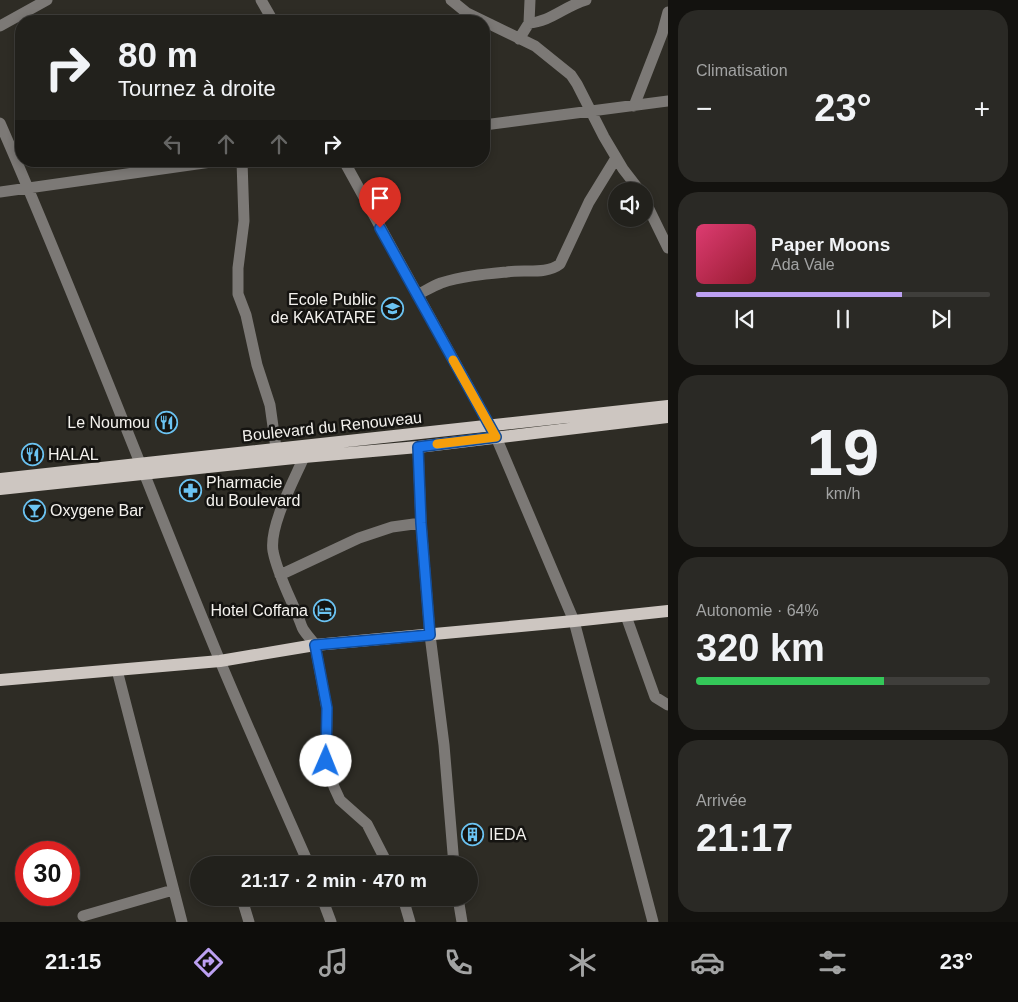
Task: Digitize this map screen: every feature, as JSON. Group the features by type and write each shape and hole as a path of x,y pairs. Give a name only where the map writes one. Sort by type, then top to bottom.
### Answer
{"main road":[{"name":"Boulevard du Renouveau","path":"0,489 276,448 668,406"},
{"name":"Boulevard du Renouveau","path":"0,478 304,457 418,447 668,417"},
{"path":"0,680 220,661 315,645 668,611"}],"street":[{"path":"20,15 47,0"},
{"path":"262,0 269,15"},
{"path":"451,0 471,15"},
{"path":"519,39 529,23 530,0"},
{"path":"529,23 544,21 574,4 586,0"},
{"path":"634,106 662,34 668,12"},
{"path":"0,26 15,18"},
{"path":"490,24 541,51 571,76 616,158 633,182"},
{"path":"490,124 668,101"},
{"path":"0,123 15,158"},
{"path":"417,295 441,283 458,279 509,271 542,270 560,264 589,202 616,158"},
{"path":"19,167 220,661 305,856"},
{"path":"0,192 176,167"},
{"path":"242,167 244,221 238,268 238,294 246,315 257,365 270,405 276,448"},
{"path":"347,167 496,437 574,621 653,922"},
{"path":"653,217 668,248"},
{"path":"418,447 421,523 430,635 444,745 453,856"},
{"path":"304,457 280,510 273,549 280,575 305,633 312,639 315,645 327,708 326,761 334,787 340,800 367,824 383,856"},
{"path":"280,575 366,535 392,527 421,523"},
{"path":"626,616 655,697 668,705"},
{"path":"117,670 182,922"},
{"path":"83,916 173,890"},
{"path":"244,906 249,922"},
{"path":"325,906 331,922"},
{"path":"405,906 410,922"},
{"path":"459,906 462,922"}],"slow traffic":[{"path":"437,444 496,437 453,360"}],"place":[{"name":"Ecole Public de KAKATARE","path":"392,308"},
{"name":"Le Noumou","path":"166,422"},
{"name":"HALAL","path":"32,454"},
{"name":"Pharmacie du Boulevard","path":"190,491"},
{"name":"Oxygene Bar","path":"34,510"},
{"name":"Hotel Coffana","path":"324,610"},
{"name":"IEDA","path":"473,834"}],"route":[{"path":"326,761 327,702 315,645 430,635 421,523 418,447 496,437 380,228"}]}
